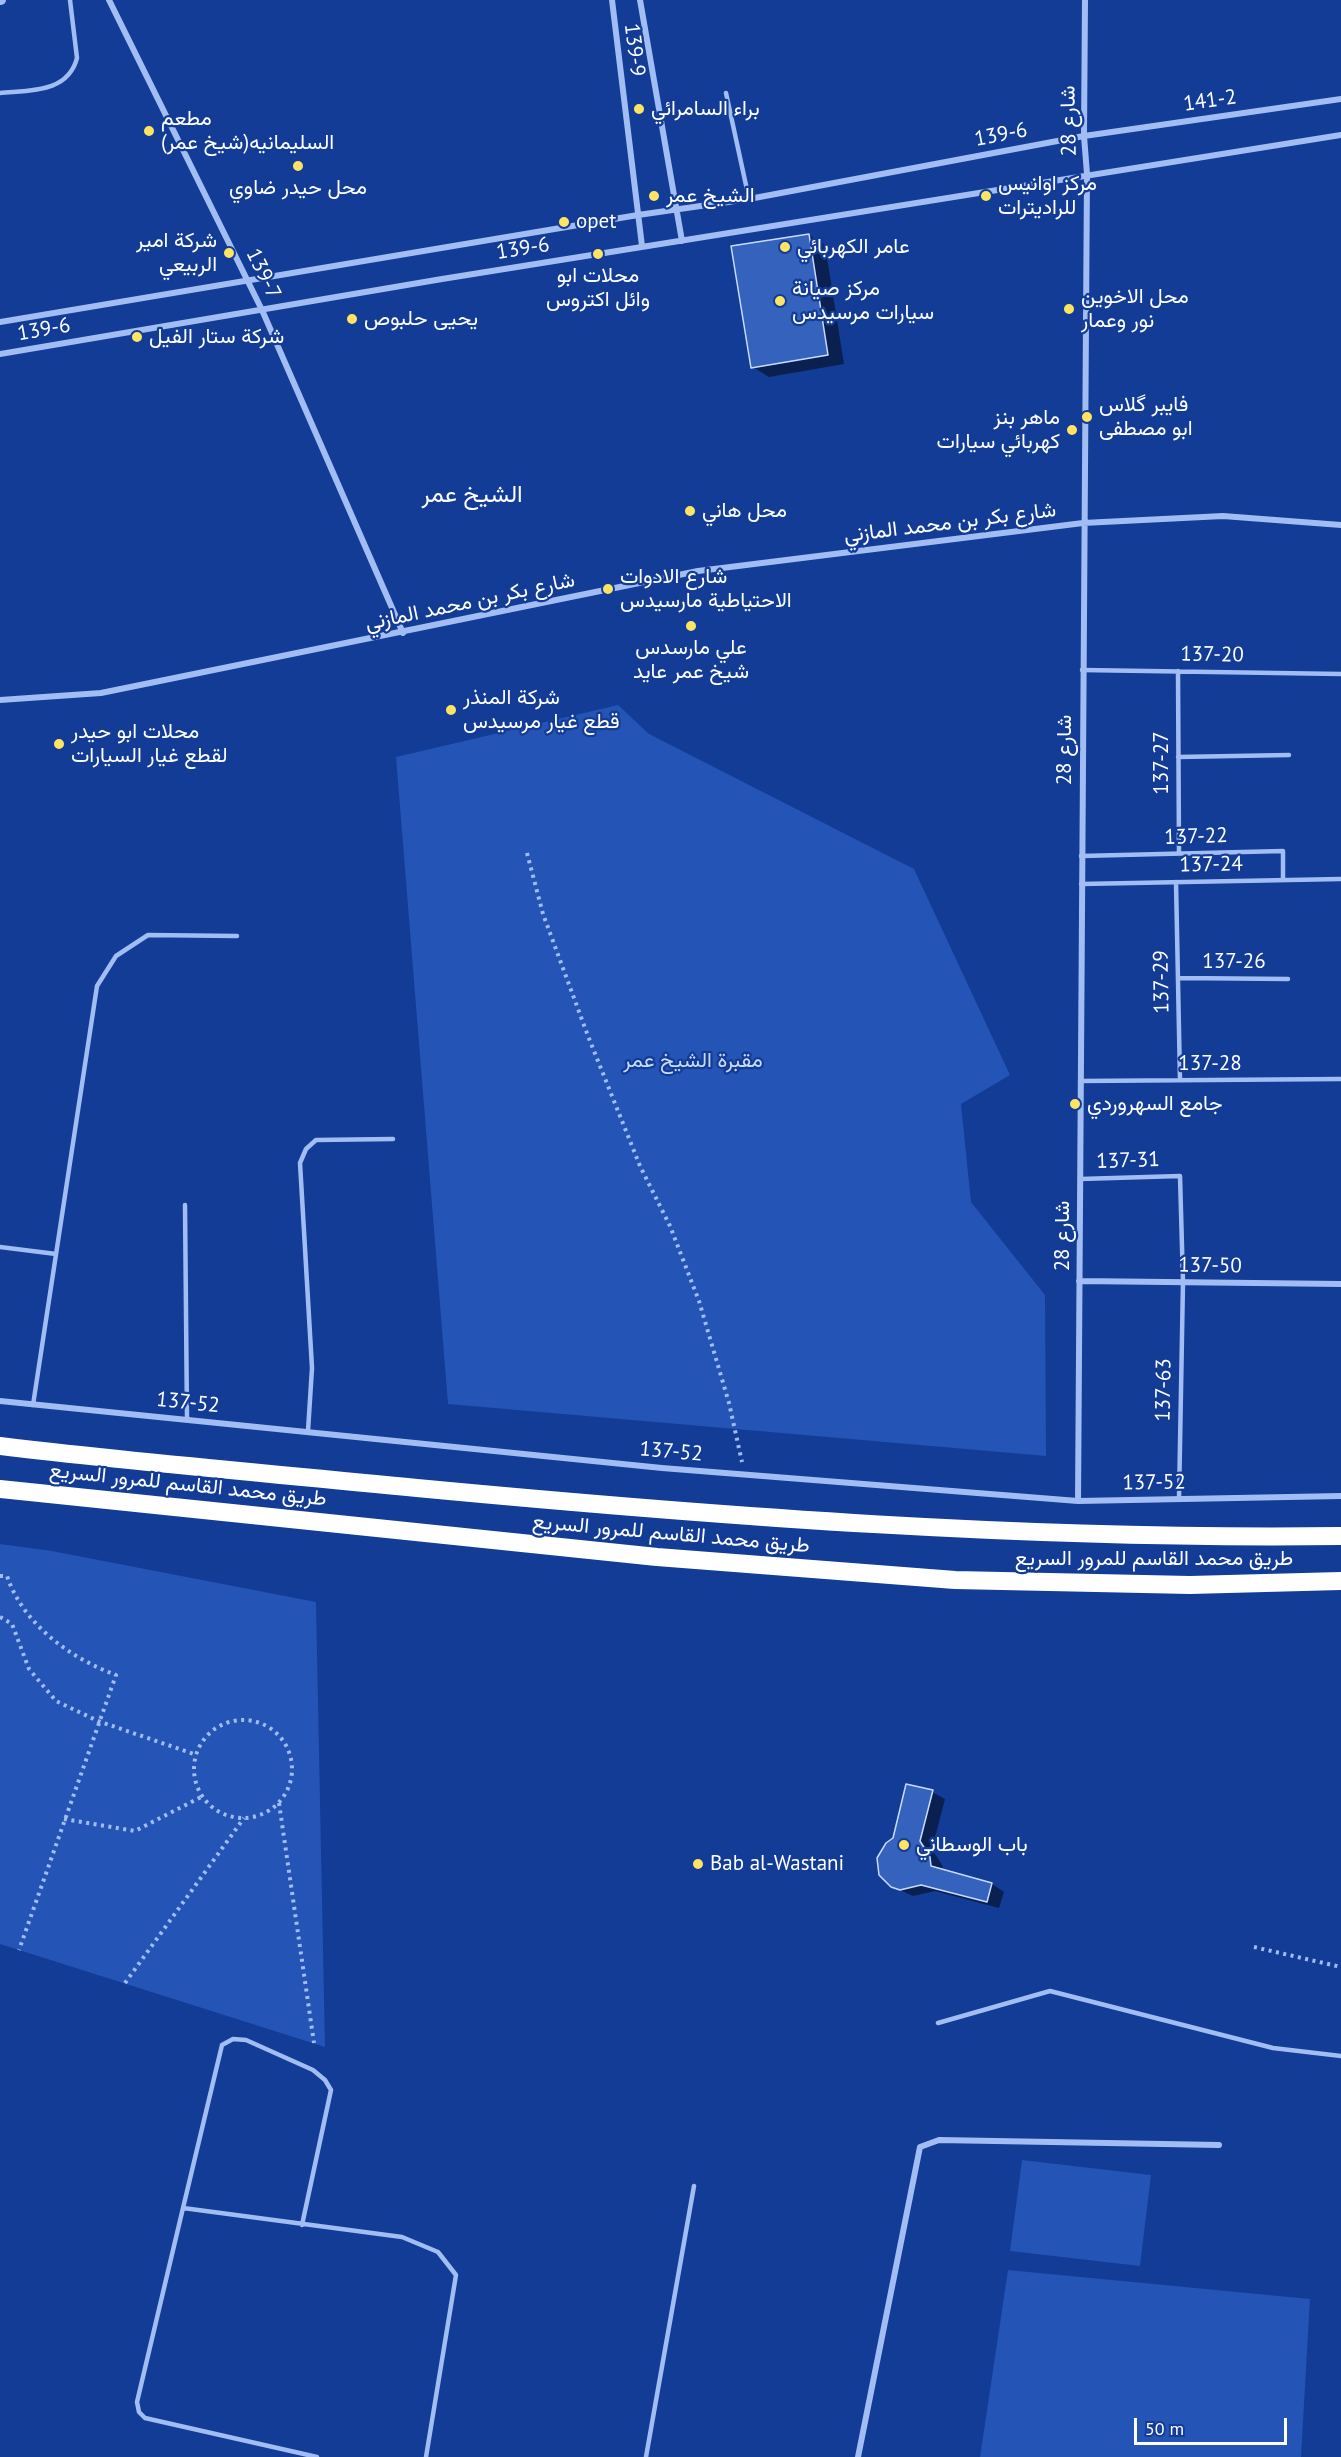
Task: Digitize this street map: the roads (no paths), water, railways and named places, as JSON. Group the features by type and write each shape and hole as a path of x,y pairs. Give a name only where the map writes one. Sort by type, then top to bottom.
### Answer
{"highway":[{"name":"طريق محمد القاسم للمرور السريع","path":"0,1446 665,1511 956,1530 1189,1538 1341,1536"},
{"name":"طريق محمد القاسم للمرور السريع","path":"0,1489 657,1557 955,1580 1190,1585 1341,1581"}],"street":[{"name":"139-7","path":"109,0 262,310 403,633"},
{"name":"139-9","path":"612,0 642,246"},
{"name":"139-9","path":"640,0 682,241"},
{"name":"شارع 28","path":"1078,1501 1087,174 1084,136 1085,0"},
{"name":"141-2","path":"1084,136 1341,99"},
{"path":"1087,174 1341,135"},
{"name":"139-6","path":"0,322 639,215 749,199 1084,136"},
{"name":"139-6","path":"0,354 1087,174"},
{"name":"شارع بكر بن محمد المازني","path":"0,700 101,693 698,572 1083,523 1223,516 1341,525"},
{"name":"137-50","path":"1079,1281 1341,1284"},
{"name":"137-52","path":"0,1401 745,1475 1078,1501 1341,1496"},
{"path":"858,2457 920,2147 939,2140 1219,2145"}],"lane":[{"path":"0,93 51,87 66,78 77,58 70,0"},
{"path":"726,93 749,199"},
{"name":"137-20","path":"1082,670 1341,674"},
{"name":"137-27","path":"1178,671 1179,854"},
{"path":"1178,757 1289,755"},
{"name":"137-22","path":"1081,856 1283,851 1283,880"},
{"name":"137-24","path":"1081,884 1341,879"},
{"name":"137-29","path":"1176,882 1180,1080"},
{"path":"33,1405 97,986 116,956 148,935 237,936"},
{"name":"137-26","path":"1179,978 1288,979"},
{"name":"137-28","path":"1080,1081 1341,1079"},
{"path":"308,1431 312,1368 300,1163 306,1149 316,1140 393,1139"},
{"name":"137-31","path":"1080,1179 1180,1176 1183,1282"},
{"path":"185,1205 187,1419"},
{"path":"0,1247 56,1254"},
{"name":"137-63","path":"1179,1499 1183,1282"},
{"path":"938,2023 1050,1991 1273,2048 1341,2056"},
{"path":"302,2225 331,2090 325,2080 313,2070 246,2040 232,2039 222,2045 137,2402 139,2412 145,2418 317,2457"},
{"path":"646,2457 694,2186"},
{"path":"183,2208 402,2237 438,2252 456,2275 426,2457"}],"place":[{"name":"براء السامرائي","path":"639,109"},
{"name":"مطعم السليمانيه(شيخ عمر)","path":"149,131"},
{"name":"محل حيدر ضاوي","path":"298,166"},
{"name":"الشيخ عمر","path":"654,196"},
{"name":"مركز اوانيس للراديترات","path":"986,196"},
{"name":"opet","path":"564,222"},
{"name":"عامر الكهربائي","path":"785,247"},
{"name":"شركة امير الربيعي","path":"229,253"},
{"name":"محلات ابو وائل اكتروس","path":"598,254"},
{"name":"مركز صيانة سيارات مرسيدس","path":"780,301"},
{"name":"محل الاخوين نور وعمار","path":"1069,309"},
{"name":"يحيى حلبوص","path":"352,319"},
{"name":"شركة ستار الفيل","path":"137,337"},
{"name":"فايبر گلاس ابو مصطفى","path":"1087,417"},
{"name":"ماهر بنز كهربائي سيارات","path":"1072,430"},
{"name":"محل هاني","path":"690,511"},
{"name":"شارع الادوات الاحتياطية مارسيدس","path":"608,589"},
{"name":"علي مارسدس شيخ عمر عايد","path":"691,626"},
{"name":"شركة المنذر قطع غيار مرسيدس","path":"451,710"},
{"name":"محلات ابو حيدر لقطع غيار السيارات","path":"59,744"},
{"name":"جامع السهروردي","path":"1075,1104"},
{"name":"باب الوسطاني","path":"904,1845"},
{"name":"Bab al-Wastani","path":"698,1864"}],"district":[{"name":"الشيخ عمر","path":"472,495"}],"park label":[{"name":"مقبرة الشيخ عمر","path":"693,1061"}]}
